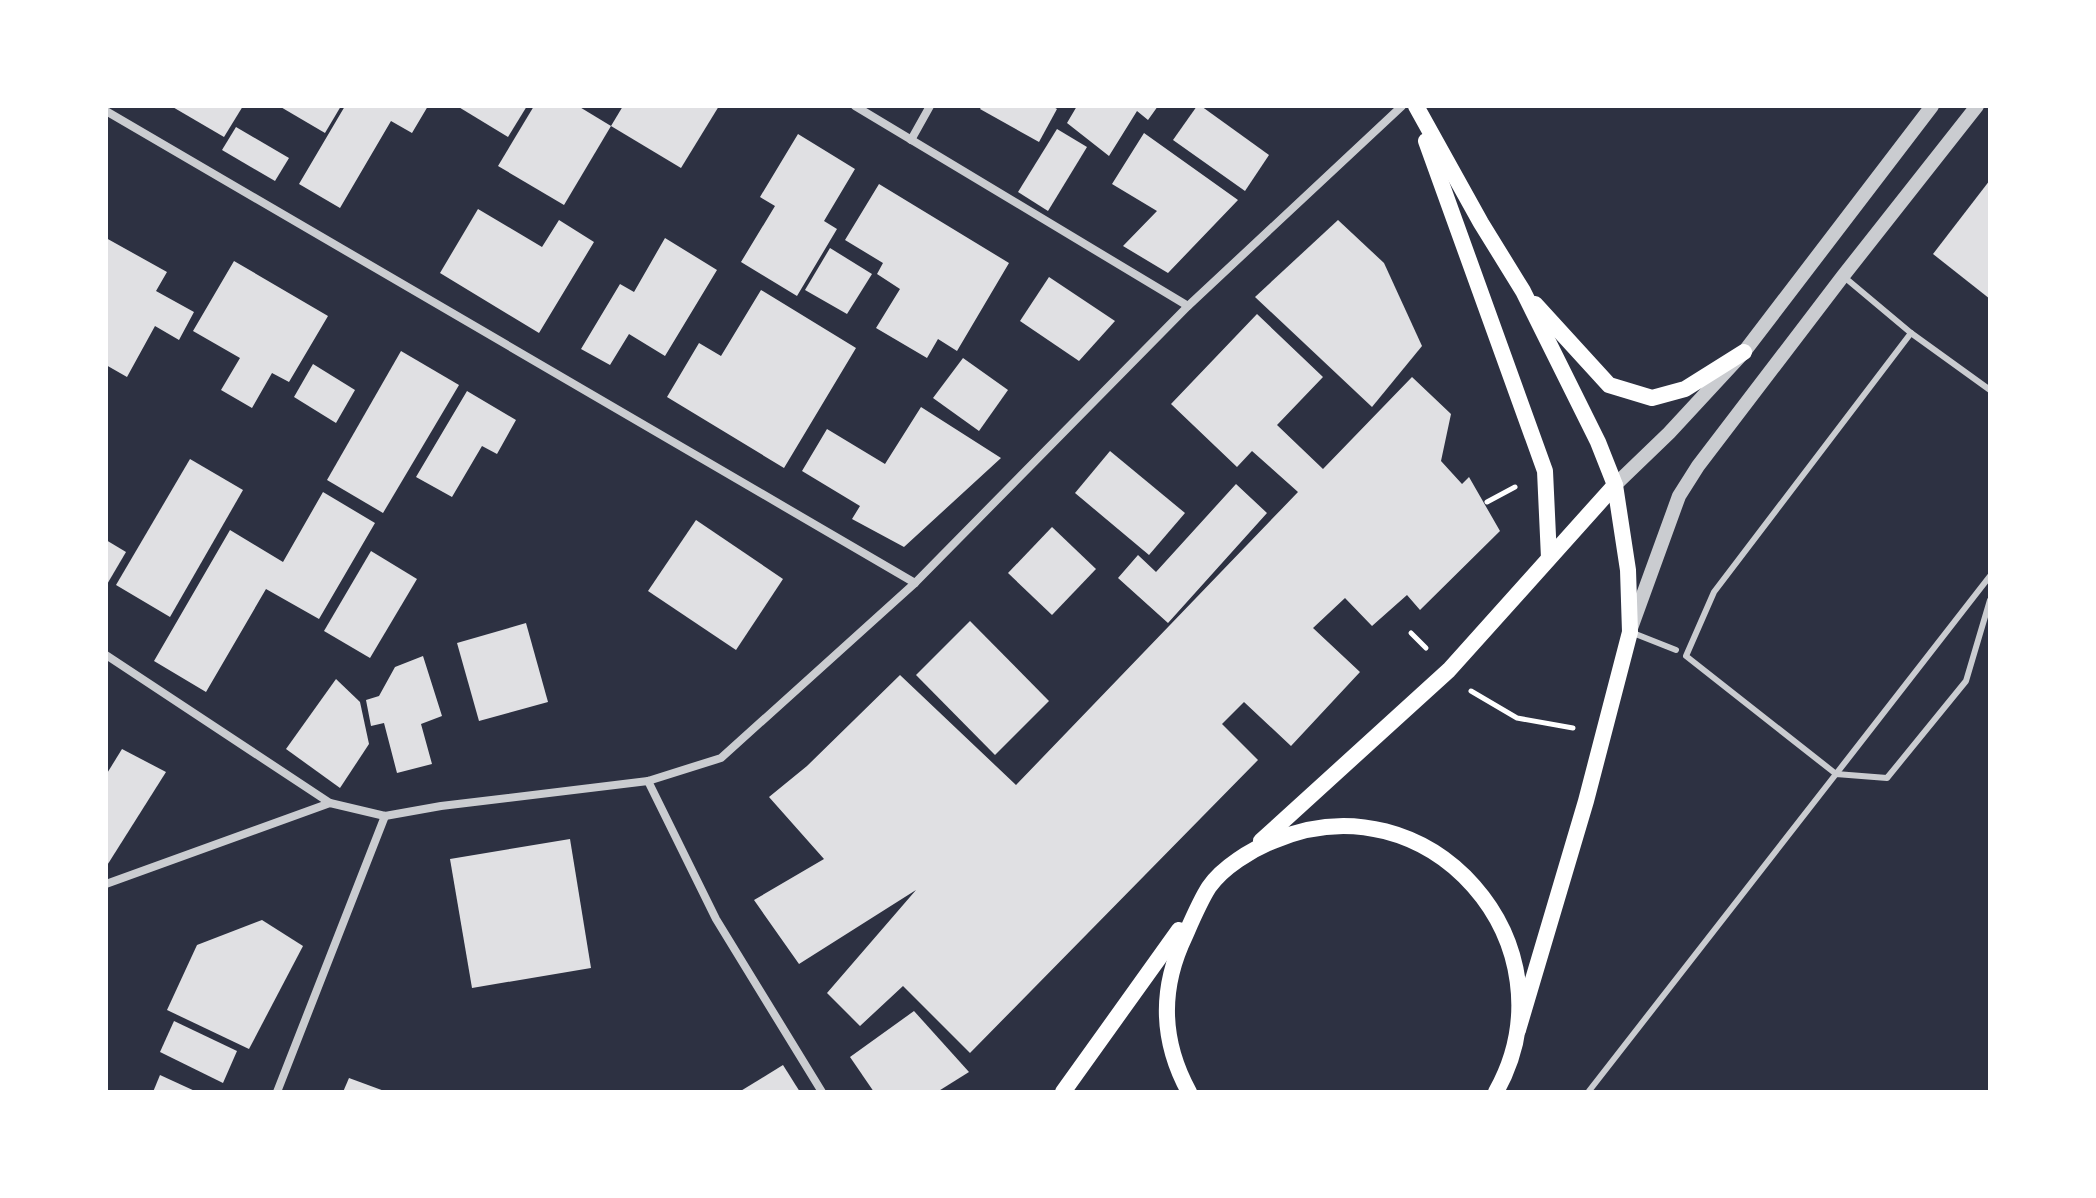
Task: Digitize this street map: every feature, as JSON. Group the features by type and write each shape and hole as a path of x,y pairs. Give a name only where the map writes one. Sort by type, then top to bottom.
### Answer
{"main road":[{"path":"1415,106 1523,291 1598,442 1615,485 1628,570 1630,632 1507,1071 1497,1091"},
{"path":"1415,106 1545,471 1549,558"},
{"path":"1523,291 1609,385 1652,398 1685,389 1744,352"},
{"path":"1063,1092 1210,886 1449,670 1615,485"},
{"path":"1242,858 1259,847 1297,832 1338,826 1389,832 1435,853 1474,886 1494,911 1503,929 1511,948 1519,988 1518,1030"},
{"path":"1189,1092 1175,1063 1166,1001 1174,960 1210,886"}],"street":[{"path":"855,106 1188,306"},
{"path":"911,140 930,106"},
{"path":"106,655 330,803 385,816 441,806 648,781 721,758 915,583 1188,306 1402,106"},
{"path":"1615,485 1669,433 1744,352 1932,106"},
{"path":"1630,632 1679,496 1698,466 1977,106"},
{"path":"106,111 915,583"},
{"path":"648,781 716,919 822,1092"},
{"path":"106,884 330,803"},
{"path":"277,1092 385,816"}],"lane":[{"path":"1843,276 1911,333 1990,390"},
{"path":"1911,333 1714,592 1686,656 1836,774 1887,778 1966,681 1990,600"},
{"path":"1589,1091 1990,576"},
{"path":"1630,632 1676,650"}],"path":[{"path":"1411,633 1476,696 1517,718 1603,734"}],"building":[{"path":"171,106 243,106 224,137"},
{"path":"279,106 341,106 325,133"},
{"path":"345,106 428,106 412,133 391,121 340,208 299,184"},
{"path":"457,106 527,106 508,137"},
{"path":"534,106 578,106 611,126 564,205 498,166"},
{"path":"623,106 719,106 681,168 611,126"},
{"path":"982,106 1052,106 1057,109 1039,142 980,109"},
{"path":"1077,106 1158,106 1148,120 1137,111 1109,156 1067,123"},
{"path":"1197,106 1269,155 1245,191 1173,140"},
{"path":"236,127 289,158 275,181 222,150"},
{"path":"1057,129 1087,147 1048,211 1018,192"},
{"path":"1144,133 1238,200 1168,273 1123,246 1157,211 1112,184"},
{"path":"798,134 855,169 824,221 837,229 797,296 741,262 775,206 760,197"},
{"path":"1990,180 1990,299 1933,254"},
{"path":"879,184 1009,263 957,351 938,339 927,358 876,328 900,289 877,274 883,263 845,240"},
{"path":"478,209 542,247 559,220 594,242 539,333 440,273"},
{"path":"1338,220 1384,263 1422,346 1372,407 1255,297"},
{"path":"106,238 167,272 156,291 194,312 179,340 155,326 127,377 106,365"},
{"path":"665,238 717,270 665,356 629,334 610,365 581,349 620,284 634,292"},
{"path":"830,248 872,274 847,314 805,290"},
{"path":"234,261 328,316 289,382 272,373 252,408 221,390 240,358 193,331"},
{"path":"1049,277 1115,321 1079,361 1020,321"},
{"path":"761,290 856,348 784,468 667,397 699,343 721,356"},
{"path":"1257,314 1323,377 1277,425 1323,469 1412,377 1451,414 1441,461 1462,484 1469,477 1500,531 1420,610 1407,595 1372,626 1345,598 1313,628 1360,672 1291,746 1244,702 1222,724 1258,760 970,1053 903,986 860,1026 827,993 916,890 799,964 754,900 824,859 769,797 807,766 900,675 1016,785 1298,492 1252,451 1237,467 1171,404"},
{"path":"401,351 459,385 383,513 327,480"},
{"path":"963,358 1008,390 979,431 933,398"},
{"path":"313,364 355,390 336,423 294,397"},
{"path":"467,391 516,420 497,454 482,446 452,497 416,477"},
{"path":"921,407 1001,458 904,547 852,519 860,506 802,471 827,429 885,464"},
{"path":"1110,451 1185,513 1149,555 1075,493"},
{"path":"190,459 243,490 170,617 116,585"},
{"path":"1236,484 1267,513 1168,623 1118,578 1138,555 1156,572"},
{"path":"323,492 375,523 319,619 266,589 206,692 154,661 230,530 283,562"},
{"path":"696,520 783,579 736,650 648,591"},
{"path":"1052,527 1096,569 1052,615 1008,573"},
{"path":"106,540 126,552 106,586"},
{"path":"371,551 417,579 370,658 324,631"},
{"path":"970,621 1049,701 995,755 916,675"},
{"path":"526,623 548,702 479,721 457,643"},
{"path":"423,656 442,716 421,724 432,764 397,773 384,723 371,726 366,700 379,696 395,667"},
{"path":"336,679 360,702 369,744 340,788 286,749"},
{"path":"122,749 166,772 106,867 106,775"},
{"path":"570,839 591,968 472,988 450,859"},
{"path":"262,920 303,946 249,1049 167,1010 197,945"},
{"path":"914,1011 969,1072 937,1092 874,1092 850,1057"},
{"path":"174,1021 237,1051 223,1083 160,1052"},
{"path":"783,1065 800,1092 739,1092"},
{"path":"160,1075 197,1092 153,1092"},
{"path":"349,1078 387,1092 343,1092"}]}
